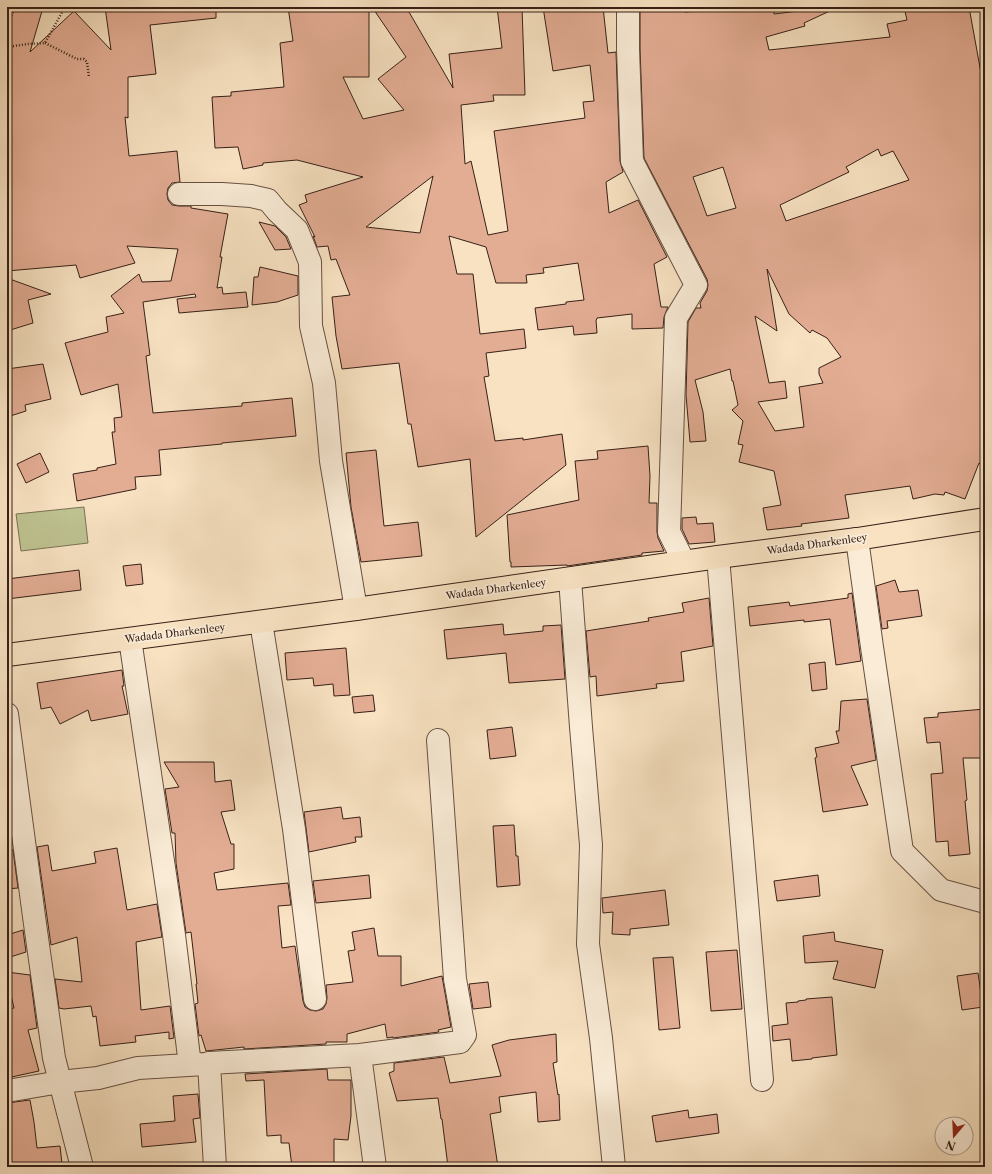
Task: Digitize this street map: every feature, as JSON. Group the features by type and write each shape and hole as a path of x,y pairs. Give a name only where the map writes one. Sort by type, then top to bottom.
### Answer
{"main road":[{"name":"Wadada Dharkenleey","path":"7,655 356,609 857,539 985,519"}],"street":[{"path":"628,7 632,161 696,285 676,318 669,532 684,562"},
{"path":"179,194 222,194 251,196 268,200 297,230 310,262 311,326 324,383 331,462 356,609"},
{"path":"857,539 902,851 941,890 985,902"},
{"path":"718,558 762,1080"},
{"path":"570,579 591,845 588,944 601,1038 614,1167"},
{"path":"261,622 294,829 315,999"},
{"path":"130,638 173,928 200,1064 215,1167"},
{"path":"7,714 54,1058 82,1167"},
{"path":"7,1091 60,1082 98,1078 138,1068 360,1055 460,1042 465,1035 455,979 438,740"},
{"path":"360,1055 375,1167"}],"path":[{"path":"7,27 16,7"},
{"path":"45,43 65,7"},
{"path":"7,47 45,43 77,59 84,59 87,62 89,77"}],"green space":[{"path":"84,507 88,543 21,551 16,514"}],"building":[{"path":"7,7 29,7 42,11 30,52 74,11 111,50 105,7 216,7 216,18 150,25 156,74 128,77 128,118 125,117 129,156 177,151 180,182 172,183 168,188 167,194 168,200 172,205 191,206 191,208 228,214 220,257 222,257 217,288 222,287 223,294 246,292 248,307 179,313 177,299 196,297 195,294 143,302 150,355 146,356 153,413 242,406 242,403 292,398 296,436 159,450 161,475 135,477 136,489 77,501 73,474 97,470 97,468 116,464 112,432 115,432 114,418 122,417 118,384 81,395 65,343 108,332 106,317 124,313 111,296 139,274 142,282 171,281 178,249 127,246 135,263 80,278 76,265 7,271"},
{"path":"288,7 369,7 369,77 343,77 363,119 404,110 378,79 406,57 372,7 408,7 409,12 453,88 449,54 502,48 497,7 522,7 525,95 493,95 494,101 461,105 465,164 471,161 488,235 508,231 494,131 585,118 583,102 594,101 590,65 553,71 543,7 603,7 608,53 616,52 620,161 623,172 606,182 609,213 638,200 667,257 654,264 661,307 668,307 664,317 663,328 632,329 632,314 597,318 597,333 574,335 573,326 538,330 535,308 584,300 578,263 543,268 544,273 526,275 527,283 496,283 486,247 449,236 457,274 473,274 480,334 524,329 526,348 486,353 489,376 484,377 495,441 523,438 523,440 562,434 566,465 476,537 470,459 418,467 411,424 408,424 399,363 342,369 336,336 332,297 350,295 336,259 331,260 328,246 317,247 313,236 315,237 299,205 307,202 305,195 363,177 297,160 263,163 263,165 243,169 238,147 215,148 212,97 231,96 231,92 284,87 280,43 293,41","holes":["433,176 420,233 366,227"]},
{"path":"640,7 683,7 685,12 742,7 774,7 774,14 831,7 832,10 804,23 805,26 766,37 769,50 890,37 887,24 907,20 904,7 969,7 985,95 985,465 979,463 965,499 945,492 944,495 935,494 913,499 910,486 845,495 849,518 767,530 763,508 781,505 774,471 739,462 743,445 738,444 743,421 732,410 738,405 730,369 695,380 703,412 706,441 690,442 686,395 688,322 696,308 701,308 700,303 707,291 708,285 707,279 644,158","holes":["878,149 881,156 893,151 909,180 786,221 780,205 849,172 846,167","723,167 736,208 707,216 693,177","767,269 789,314 810,333 812,330 827,338 841,357 819,368 819,374 823,383 799,387 804,427 775,431 758,402 787,398 785,381 769,383 755,316 777,331"]},
{"path":"259,222 275,226 286,237 291,249 275,250"},
{"path":"260,267 298,276 298,295 277,302 252,305 254,277 258,277"},
{"path":"7,278 51,294 28,300 33,323 7,331"},
{"path":"43,364 51,399 25,405 26,411 7,417 7,369"},
{"path":"648,446 650,476 649,503 657,503 657,532 664,551 642,553 642,555 567,566 511,567 507,515 579,500 575,461 598,459 597,451"},
{"path":"376,450 384,526 418,522 422,556 361,562 351,507 346,453"},
{"path":"40,453 49,472 26,483 17,464"},
{"path":"696,517 697,524 713,523 715,542 689,544 682,529 682,518"},
{"path":"141,564 143,584 126,586 123,566"},
{"path":"79,570 81,590 7,599 7,579"},
{"path":"895,580 899,592 918,590 922,616 887,621 888,628 882,629 876,586"},
{"path":"852,593 861,661 836,665 830,619 804,622 804,620 750,626 748,607 789,602 790,606 848,598 848,594"},
{"path":"709,598 713,646 681,652 684,681 656,684 657,688 597,696 596,676 590,677 586,631 649,621 648,618 684,612 682,603"},
{"path":"503,624 504,635 543,631 543,626 561,625 565,679 509,683 506,653 447,659 444,630"},
{"path":"346,648 350,695 334,696 333,684 314,686 313,678 287,680 285,653"},
{"path":"825,662 827,689 812,691 809,664"},
{"path":"122,670 124,686 122,686 128,714 91,721 88,710 60,724 51,707 41,709 37,683"},
{"path":"373,695 375,711 354,713 352,697"},
{"path":"867,699 876,760 851,766 868,805 823,812 815,758 817,757 815,748 839,743 836,731 839,731 841,701"},
{"path":"985,709 985,758 963,758 970,854 949,856 948,841 936,842 931,774 943,773 940,742 927,743 924,718 938,717 938,713"},
{"path":"512,727 516,756 490,759 487,730"},
{"path":"164,762 214,762 215,782 231,780 235,810 221,812 231,844 234,844 234,869 214,873 217,890 288,883 291,905 278,906 282,948 295,946 305,1007 316,1011 323,1009 327,998 326,985 353,982 348,951 355,950 352,932 374,928 378,956 401,956 401,986 442,976 451,1027 438,1030 439,1032 387,1038 385,1024 347,1034 347,1042 326,1042 326,1044 244,1049 244,1047 206,1051 201,1035 199,1036 195,1004 198,1003 197,984 191,932 186,933 176,863 175,833 172,833 165,789 179,787"},
{"path":"341,807 343,819 360,817 362,837 355,837 356,842 309,852 304,812"},
{"path":"514,825 520,885 497,887 493,826"},
{"path":"48,845 52,871 96,863 94,852 117,848 127,910 157,904 162,937 136,942 141,1010 170,1006 174,1038 169,1039 169,1032 135,1036 136,1042 100,1046 96,1016 93,1017 91,1006 64,1009 59,1008 55,979 82,982 77,937 51,945 37,847"},
{"path":"13,850 18,888 7,889 7,851"},
{"path":"369,875 371,898 316,903 313,881"},
{"path":"818,875 820,896 777,901 774,881"},
{"path":"665,890 669,925 630,929 630,935 612,934 613,912 603,913 602,898"},
{"path":"23,930 26,952 7,958 7,935"},
{"path":"834,932 835,941 883,950 875,988 833,979 838,961 805,963 803,936"},
{"path":"737,950 742,1009 711,1011 706,952"},
{"path":"673,957 680,1028 659,1030 653,958"},
{"path":"7,972 30,975 37,1028 28,1030 39,1071 7,1078 7,1009 14,1008"},
{"path":"978,973 983,1007 962,1010 957,976"},
{"path":"488,982 491,1007 473,1009 469,984"},
{"path":"832,997 837,1055 792,1061 790,1039 773,1041 772,1026 788,1024 786,1003 798,1002 806,999"},
{"path":"556,1034 557,1062 553,1063 558,1095 559,1094 560,1120 538,1122 536,1092 499,1097 501,1112 490,1114 498,1167 448,1167 438,1098 397,1101 389,1073 394,1071 394,1063 444,1057 450,1083 501,1076 492,1045 509,1040"},
{"path":"327,1069 328,1080 351,1080 351,1116 348,1140 334,1139 334,1165 318,1165 318,1167 292,1167 289,1143 281,1143 281,1135 267,1136 264,1080 246,1081 245,1074"},
{"path":"198,1094 200,1118 193,1119 196,1142 142,1147 140,1124 175,1121 173,1096"},
{"path":"30,1100 37,1148 60,1146 62,1164 48,1165 48,1167 20,1167 20,1165 7,1167 7,1103"},
{"path":"688,1110 689,1118 717,1114 719,1133 656,1142 652,1116"}]}
